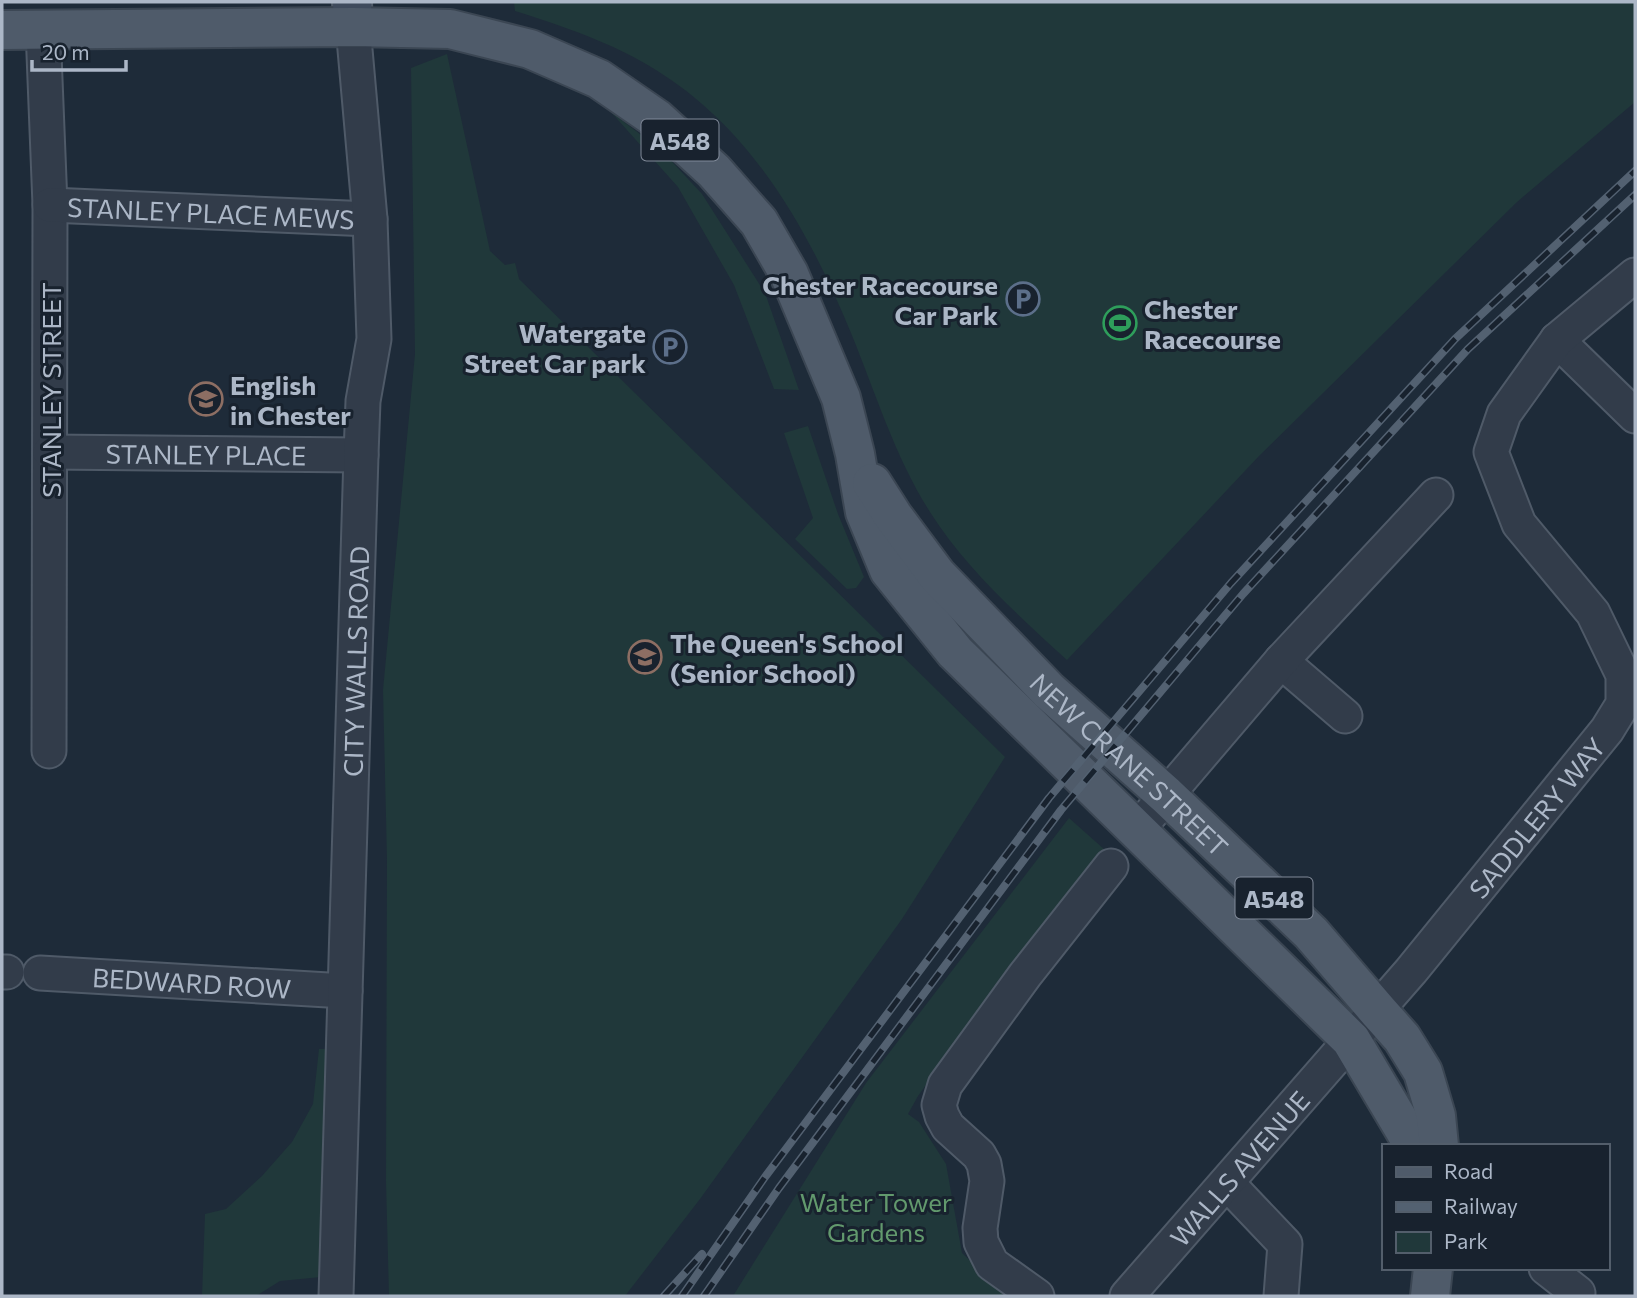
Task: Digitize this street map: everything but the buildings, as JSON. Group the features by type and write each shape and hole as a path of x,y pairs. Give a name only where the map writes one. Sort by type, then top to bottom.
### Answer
{"main road":[{"name":"NEW CRANE STREET","path":"352,14 419,28 450,29 530,50 599,79 657,119 714,171 760,222 789,274 841,398 855,454 865,512 889,570 954,652 1351,1040 1413,1144"},
{"name":"A548","path":"2,30 352,14"},
{"name":"NEW CRANE STREET","path":"855,454 893,516 937,575 1049,691 1166,794 1311,933 1402,1038 1423,1072 1436,1116 1438,1144"},
{"path":"1430,1296 1433,1270"}],"street":[{"name":"CITY WALLS ROAD","path":"336,1296 363,401 374,339 370,219 352,14"},
{"name":"STANLEY STREET","path":"43,29 50,205 49,751"},
{"name":"STANLEY PLACE MEWS","path":"50,205 370,219"},
{"name":"SADDLERY WAY","path":"1351,1040 1607,730 1623,704 1623,674 1593,613 1519,524 1491,452 1504,414 1557,340 1635,275"},
{"path":"1557,340 1635,416"},
{"name":"STANLEY PLACE","path":"50,452 361,455"},
{"path":"1136,831 1280,662 1436,495"},
{"path":"1280,662 1345,716"},
{"path":"1037,1296 992,1264 981,1242 980,1228 987,1181 984,1164 948,1127 939,1105 945,1085 1025,975 1111,866"},
{"name":"BEDWARD ROW","path":"16,973 345,991"},
{"name":"WALLS AVENUE","path":"1127,1296 1351,1040"},
{"path":"1227,1183 1285,1244 1281,1296"},
{"path":"1549,1270 1578,1293"}],"green space":[{"name":"Chester Racecourse","path":"514,2 1635,2 1635,102 1517,202 1259,456 1067,660 976,572 930,512 896,447 835,295 816,257 774,186 749,153 691,94 656,70 605,43 515,11"},
{"name":"The Queen's School (Senior School)","path":"447,54 490,251 505,265 515,263 519,279 1005,757 902,919 700,1199 625,1296 389,1296 386,1181 387,859 383,690 415,354 411,68"},
{"path":"610,111 663,152 702,194 765,293 799,390 774,389 734,285 678,187"},
{"path":"808,426 838,514 864,577 856,588 847,589 795,539 813,518 784,433"},
{"name":"Water Tower Gardens","path":"1069,818 1105,850 1017,959 918,1096 908,1114 919,1122 946,1164 962,1253 1007,1296 733,1296 866,1083"},
{"path":"319,1049 337,1049 331,1276 280,1281 256,1296 202,1296 205,1214 226,1209 262,1176 292,1142 313,1104"}],"railway":[{"path":"682,1296 765,1177 1049,798 1231,583 1455,339 1635,171"},
{"path":"704,1296 779,1188 1061,810 1243,594 1468,349 1635,195"},
{"path":"664,1296 702,1254"}],"place":[{"name":"Chester Racecourse Car Park","path":"1023,299"},
{"name":"Chester Racecourse","path":"1120,323"},
{"name":"Watergate Street Car park","path":"670,347"},
{"name":"English in Chester","path":"206,399"},
{"name":"The Queen's School (Senior School)","path":"645,657"}]}
